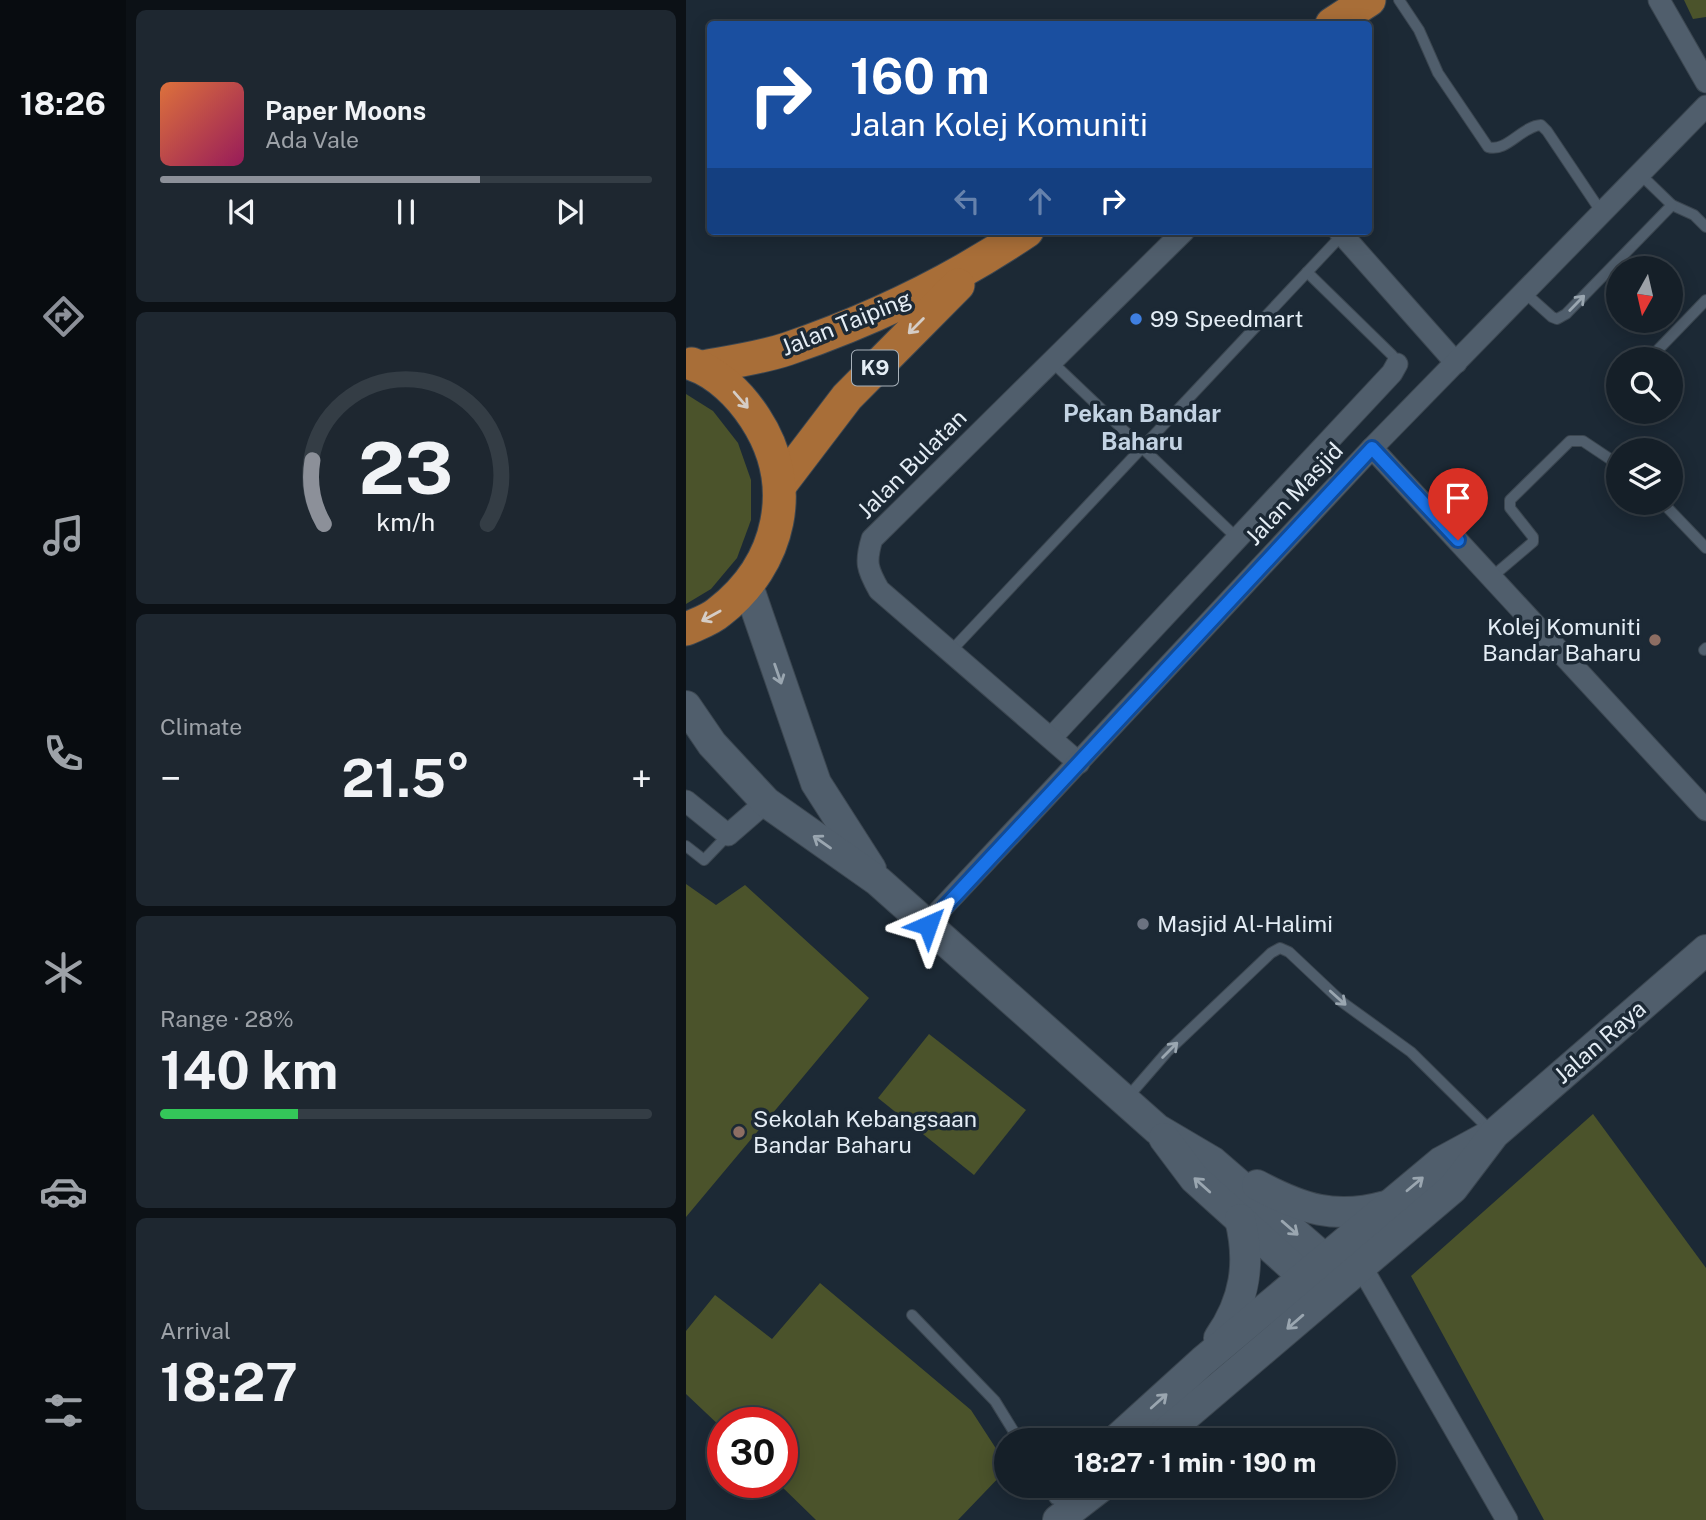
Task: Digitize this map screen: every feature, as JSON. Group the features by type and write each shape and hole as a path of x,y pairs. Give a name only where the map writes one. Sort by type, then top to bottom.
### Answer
{"main road":[{"path":"1336,21 1368,0"},
{"name":"Jalan Taiping","path":"694,365 786,349 896,306 982,261 1021,235"},
{"name":"Jalan Taiping","path":"780,485 847,397 982,261"},
{"path":"686,629 718,614 748,586 767,555 778,521 780,485 768,438 741,397 694,365"},
{"path":"748,586 816,783 878,881"},
{"path":"686,706 712,744 766,802 878,881 1157,1129 1288,1201 1322,1211 1353,1213 1389,1206"},
{"name":"Jalan Raya","path":"1333,1275 1452,1188 1494,1134 1706,950"},
{"path":"1157,1129 1186,1169 1240,1219 1333,1275"},
{"name":"Jalan Raya","path":"1333,1275 1389,1206 1441,1162 1494,1134"},
{"path":"1213,1162 1333,1275"},
{"path":"1203,1361 1225,1329 1240,1299 1247,1254 1240,1219"},
{"path":"1129,1428 1203,1361 1333,1275"},
{"path":"1170,1428 1333,1275"}],"street":[{"path":"1659,0 1706,82"},
{"name":"Jalan Masjid","path":"928,925 1379,441 1706,106"},
{"name":"Jalan Bulatan","path":"1079,762 879,590 869,573 867,557 872,539 1180,235"},
{"path":"1342,235 1456,363"},
{"path":"1051,738 1392,373 1397,364"},
{"path":"1360,407 1379,441 1493,576 1706,810"},
{"path":"686,801 728,835 766,802"},
{"path":"1333,1275 1507,1520"}],"lane":[{"path":"1399,0 1419,30 1438,72 1485,145 1492,149 1499,147 1530,127 1541,125 1548,131 1602,213"},
{"path":"1640,174 1672,205 1694,215 1706,227"},
{"path":"1524,292 1547,314 1562,317 1672,205"},
{"path":"950,652 1307,272 1338,235"},
{"path":"1307,272 1392,355 1397,364"},
{"path":"1661,347 1706,300"},
{"path":"1052,362 1238,539"},
{"path":"1493,576 1532,542 1533,537 1510,508 1510,500 1570,441 1583,441 1606,457"},
{"path":"1674,515 1706,548"},
{"path":"686,846 704,860 728,835"},
{"path":"1125,1100 1167,1052 1271,953 1280,948 1289,952 1342,1002 1411,1052 1494,1134"},
{"path":"912,1315 995,1401 1012,1428"}],"green space":[{"path":"1684,0 1706,0 1706,17 1693,19"},
{"path":"686,394 713,411 738,443 751,480 751,520 737,558 711,589 686,604"},
{"name":"Sekolah Kebangsaan Bandar Baharu","path":"686,884 716,905 745,885 869,998 686,1217"},
{"path":"929,1034 1026,1110 974,1175 878,1098"},
{"path":"1593,1114 1706,1268 1706,1520 1544,1520 1411,1276"},
{"path":"820,1283 971,1410 994,1445 994,1482 958,1520 816,1520 793,1498 798,1498 798,1407 707,1407 707,1414 686,1394 686,1331 715,1295 772,1339"}],"place":[{"name":"99 Speedmart","path":"1136,319"},
{"name":"Kolej Komuniti Bandar Baharu","path":"1655,640"},
{"name":"Masjid Al-Halimi","path":"1143,924"},
{"name":"Sekolah Kebangsaan Bandar Baharu","path":"739,1132"}],"district":[{"name":"Pekan Bandar Baharu","path":"1142,428"}],"route":[{"path":"928,925 1372,448 1458,540"}]}
